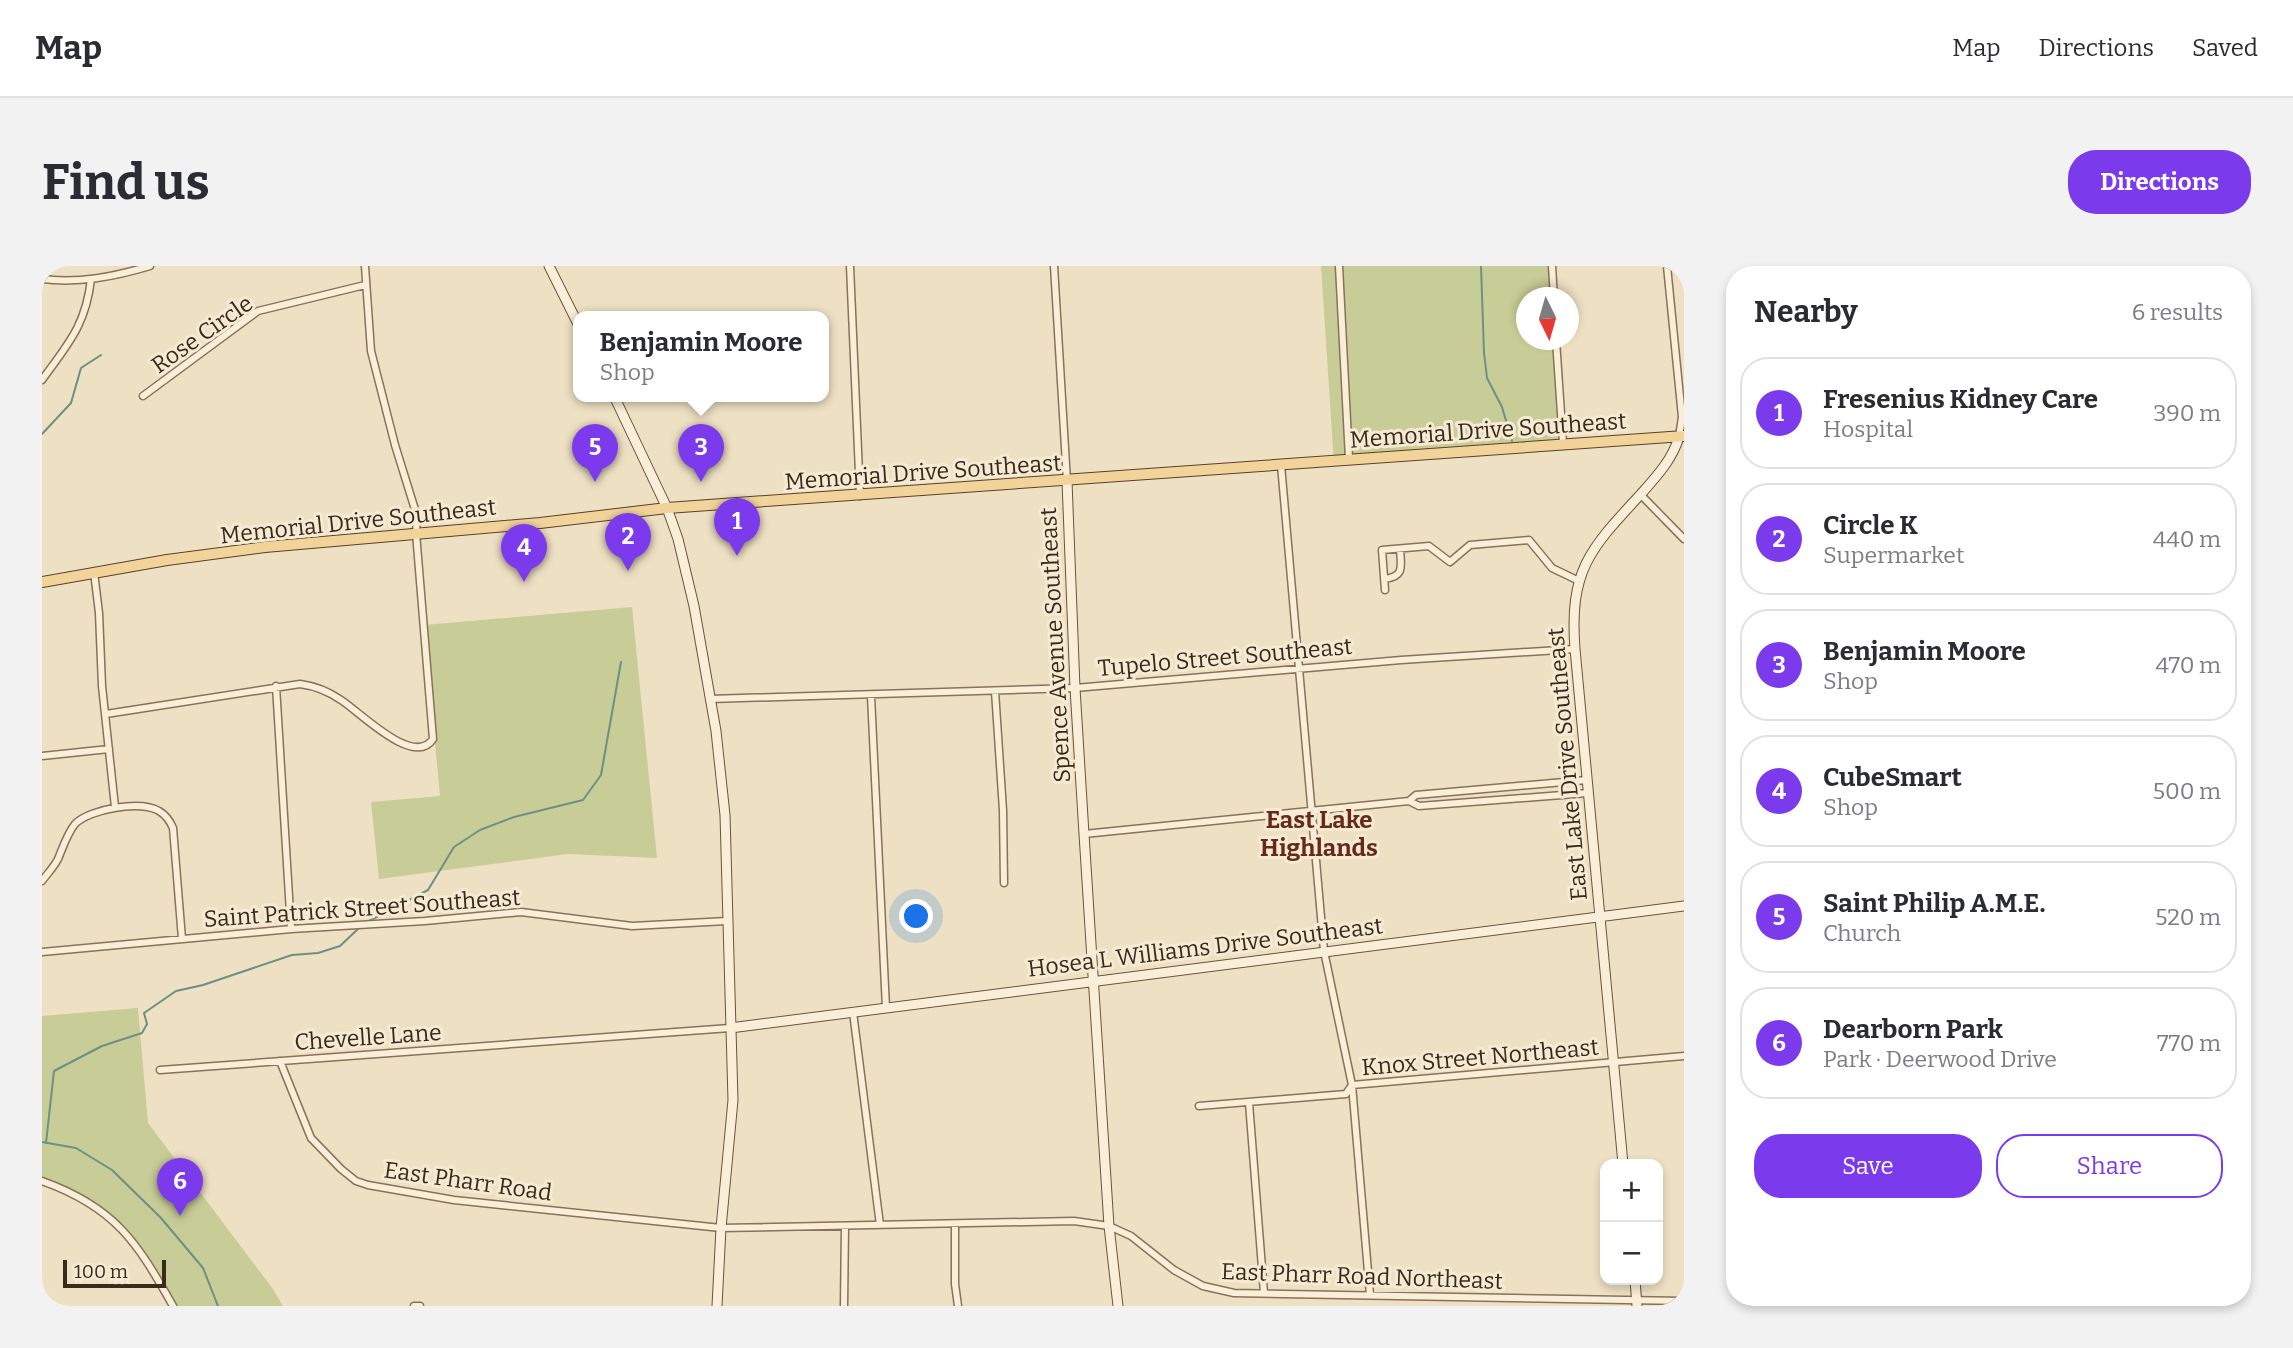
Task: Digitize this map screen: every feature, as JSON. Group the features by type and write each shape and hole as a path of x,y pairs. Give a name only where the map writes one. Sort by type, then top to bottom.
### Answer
{"main road":[{"name":"Memorial Drive Southeast","path":"42,582 265,547 540,523 667,508 1563,443 1682,437"}],"street":[{"path":"42,279 91,279 121,275 150,266"},
{"path":"106,714 300,684 321,689 344,702 395,740 411,747 424,747 433,739 416,533 417,516 395,445 371,351 365,266"},
{"path":"549,266 573,312"},
{"path":"850,266 860,496"},
{"name":"Spence Avenue Southeast","path":"1054,266 1067,481 1075,688 1109,1226 1118,1306"},
{"path":"1339,266 1349,459"},
{"path":"1552,266 1553,287"},
{"name":"East Lake Drive Southeast","path":"1623,1159 1575,649 1574,606 1579,581 1599,539 1667,465 1682,437 1667,266"},
{"path":"42,380 73,338 88,306 91,279"},
{"name":"Rose Circle","path":"143,396 258,311 366,285"},
{"path":"1557,350 1563,443"},
{"path":"617,402 667,508 678,539 694,606 710,699 725,815 733,1100 717,1306"},
{"path":"1281,465 1324,951 1352,1085 1370,1295"},
{"path":"1640,494 1684,539"},
{"path":"1385,590 1382,550 1429,546 1450,562 1470,545 1529,540 1552,568 1579,581"},
{"path":"1384,579 1398,575 1401,567 1400,549"},
{"path":"94,572 115,807"},
{"name":"Tupelo Street Southeast","path":"710,699 1075,688 1300,668 1575,649"},
{"path":"276,686 291,929"},
{"path":"995,691 1003,810 1004,883"},
{"path":"871,696 886,1008"},
{"path":"42,756 109,750"},
{"path":"1409,802 1416,795 1587,780"},
{"path":"1084,834 1409,802 1419,806 1588,793"},
{"path":"42,881 57,861 64,842 76,823 92,814 115,807 154,809 169,820 173,828 182,939"},
{"name":"Hosea L Williams Drive Southeast","path":"730,1028 1684,906"},
{"name":"Saint Patrick Street Southeast","path":"42,952 291,929 522,912 632,926 727,921"},
{"path":"853,1012 880,1225"},
{"name":"Chevelle Lane","path":"160,1070 730,1028"},
{"name":"Knox Street Northeast","path":"1199,1106 1346,1094 1352,1085 1684,1056"},
{"name":"East Pharr Road","path":"280,1061 311,1138 356,1181 454,1200 721,1228"},
{"path":"1249,1103 1264,1293"},
{"path":"42,1181 103,1212 127,1233 145,1256 173,1306"},
{"name":"East Pharr Road Northeast","path":"721,1228 1074,1221 1109,1226 1130,1236 1174,1270 1203,1286 1234,1293 1392,1295 1531,1302 1684,1301"},
{"path":"955,1225 955,1284 958,1306"},
{"path":"844,1306 845,1226"},
{"path":"1635,1285 1637,1303"},
{"path":"1392,1295 1393,1306"},
{"path":"414,1306 420,1306"}],"green space":[{"path":"1321,266 1555,266 1555,287 1516,287 1516,350 1556,350 1558,447 1334,464"},
{"path":"632,607 657,858 568,854 379,879 371,802 440,796 424,625"},
{"path":"138,1008 148,1123 283,1306 173,1306 130,1235 74,1195 42,1184 42,1016"}],"waterway":[{"path":"1481,266 1487,378 1502,407 1512,441"},
{"path":"42,434 71,403 81,368 101,355"},
{"path":"369,921 428,890 454,847 480,830 514,817 583,800 601,775 621,662"},
{"path":"46,1143 54,1071 102,1046 142,1033 147,1024 144,1013 176,991 203,985 292,955 318,953 340,946 359,928"},
{"path":"42,1142 76,1148 112,1170 161,1218 203,1268 218,1306"}],"place":[{"name":"Saint Philip A.M.E.","path":"595,482"},
{"name":"Benjamin Moore","path":"701,482"},
{"name":"Fresenius Kidney Care","path":"737,556"},
{"name":"Circle K","path":"628,571"},
{"name":"CubeSmart","path":"524,582"},
{"name":"Dearborn Park","path":"180,1216"}],"district":[{"name":"East Lake Highlands","path":"1319,834"}]}
